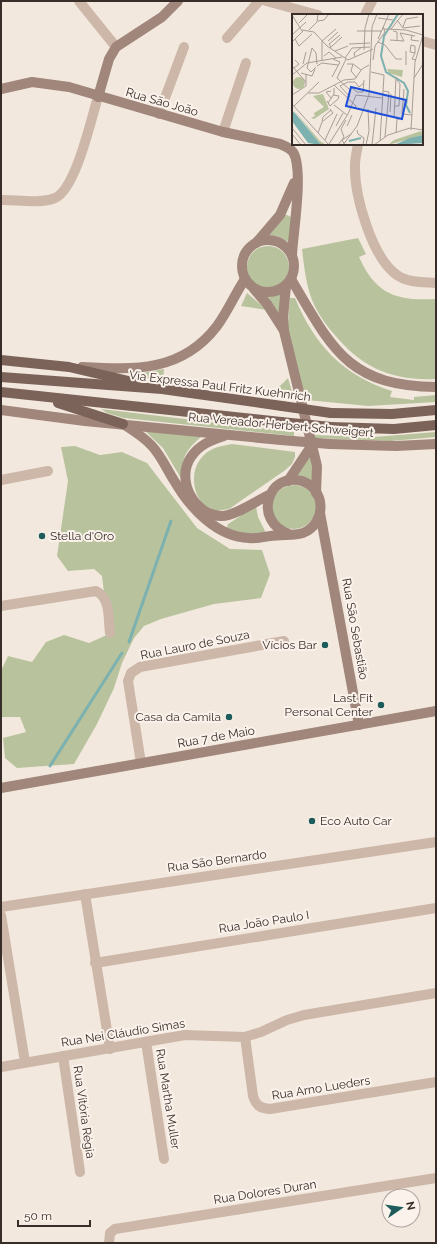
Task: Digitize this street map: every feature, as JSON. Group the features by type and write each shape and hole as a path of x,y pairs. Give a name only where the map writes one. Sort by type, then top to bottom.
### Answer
{"main road":[{"path":"1,360 69,366 162,389"},
{"name":"Via Expressa Paul Fritz Kuehnrich","path":"1,377 162,389 331,413 392,414 436,410"},
{"path":"1,392 331,427 394,429 436,425"},
{"path":"37,397 123,424"}],"street":[{"path":"79,1 116,47"},
{"path":"3,200 39,200 55,198 64,192 78,165 108,59 116,47 162,17 178,1"},
{"path":"227,38 259,1"},
{"path":"266,1 314,14"},
{"path":"366,14 372,1"},
{"path":"423,42 436,45"},
{"path":"159,114 184,47"},
{"path":"223,132 246,63"},
{"name":"Rua São João","path":"1,89 32,82 69,87 98,97 223,132 294,148 298,174 292,255"},
{"path":"358,145 355,165 361,208 372,239 384,261 397,275 414,281 436,283"},
{"path":"284,331 267,304 245,279 243,272 243,258 280,215 298,174"},
{"path":"256,243 263,240 277,241 283,244 292,255 294,271 289,282 283,318 284,331 318,466 316,493"},
{"path":"69,366 123,370 144,368 176,360 203,342 217,326 245,279"},
{"path":"252,287 266,293 280,290 289,282"},
{"path":"289,282 321,331 346,360 364,372 384,381 410,387 436,387"},
{"name":"Rua Vereador Herbert Schweigert","path":"1,410 227,435 330,444 396,446 436,444"},
{"path":"123,424 142,436 152,445 185,497 210,523 230,534 249,538 303,533 309,530 316,522 320,513 320,500 316,493 307,484 294,480 280,484 269,495 232,514 223,516 212,514 201,509 192,500 186,487 185,472 190,458 205,444 227,435"},
{"path":"288,481 312,445"},
{"path":"1,480 48,471"},
{"path":"269,495 267,507 270,520 281,531 289,534"},
{"name":"Rua São Sebastião","path":"320,513 326,537 359,725"},
{"path":"309,530 318,531 326,537"},
{"path":"1,606 96,592 102,594 106,599 110,633"},
{"name":"Rua Lauro de Souza","path":"140,763 128,681 131,672 140,667 284,641"},
{"name":"Rua 7 de Maio","path":"1,788 436,711"},
{"name":"Rua São Bernardo","path":"1,906 436,842"},
{"path":"84,894 110,1049"},
{"name":"Rua João Paulo I","path":"95,963 436,908"},
{"path":"1,915 24,1062"},
{"name":"Rua Nei Cláudio Simas","path":"1,1067 185,1035 245,1037 262,1032 287,1020 304,1015 436,994"},
{"name":"Rua Arno Lueders","path":"245,1037 253,1096 255,1103 263,1109 436,1082"},
{"name":"Rua Martha Muller","path":"146,1042 164,1159"},
{"name":"Rua Vitória Régia","path":"63,1056 80,1172"},
{"name":"Rua Dolores Duran","path":"109,1243 110,1233 115,1229 436,1178"}],"green space":[{"path":"285,214 291,217 289,242 277,236 267,235"},
{"path":"358,238 366,254 359,257 373,280 381,288 399,297 410,299 436,299 436,379 405,378 392,375 367,364 345,346 327,326 316,309 308,288 302,249"},
{"path":"264,246 272,246 280,249 286,255 289,267 286,279 280,285 272,288 264,288 256,285 250,279 247,271 247,263 250,255 256,249"},
{"path":"282,292 280,315 266,295"},
{"path":"247,293 267,310 241,306"},
{"path":"290,298 295,298 311,330 321,344 332,356 359,377 392,391 390,397 414,400 414,397 436,395 436,402 368,406 307,400 304,397 287,334"},
{"path":"164,369 163,381 140,377 136,374"},
{"path":"288,378 293,395 274,392"},
{"path":"101,409 294,432 294,436 124,418 107,413"},
{"path":"144,430 201,437 191,447 185,456 182,480 163,448"},
{"path":"436,432 436,437 391,441 314,438 314,435 374,437"},
{"path":"232,444 295,452 295,457 292,464 284,471 229,509 215,511 203,504 198,497 194,485 195,472 200,460 207,452 217,447"},
{"path":"75,446 100,455 122,452 147,463 197,528 230,549 262,550 270,574 261,598 214,604 161,619 144,626 134,638 122,663 114,688 97,724 74,764 17,768 5,758 3,738 26,732 20,717 1,717 1,671 8,656 32,662 46,642 64,635 89,643 109,634 102,576 94,569 68,571 57,556 68,481 61,447"},
{"path":"309,455 311,455 315,484 298,475"},
{"path":"298,485 303,486 310,491 315,498 315,516 310,523 303,528 290,529 285,528 278,523 273,516 272,503 273,498 278,491 285,486"},
{"path":"256,506 258,517 266,533 244,535 227,528 228,524"}],"waterway":[{"path":"129,642 171,521"},
{"path":"50,766 122,653"}],"place":[{"name":"Stella d'Oro","path":"42,536"},
{"name":"Vícios Bar","path":"325,645"},
{"name":"Last Fit Personal Center","path":"381,705"},
{"name":"Casa da Camila","path":"229,717"},
{"name":"Eco Auto Car","path":"312,821"}]}
